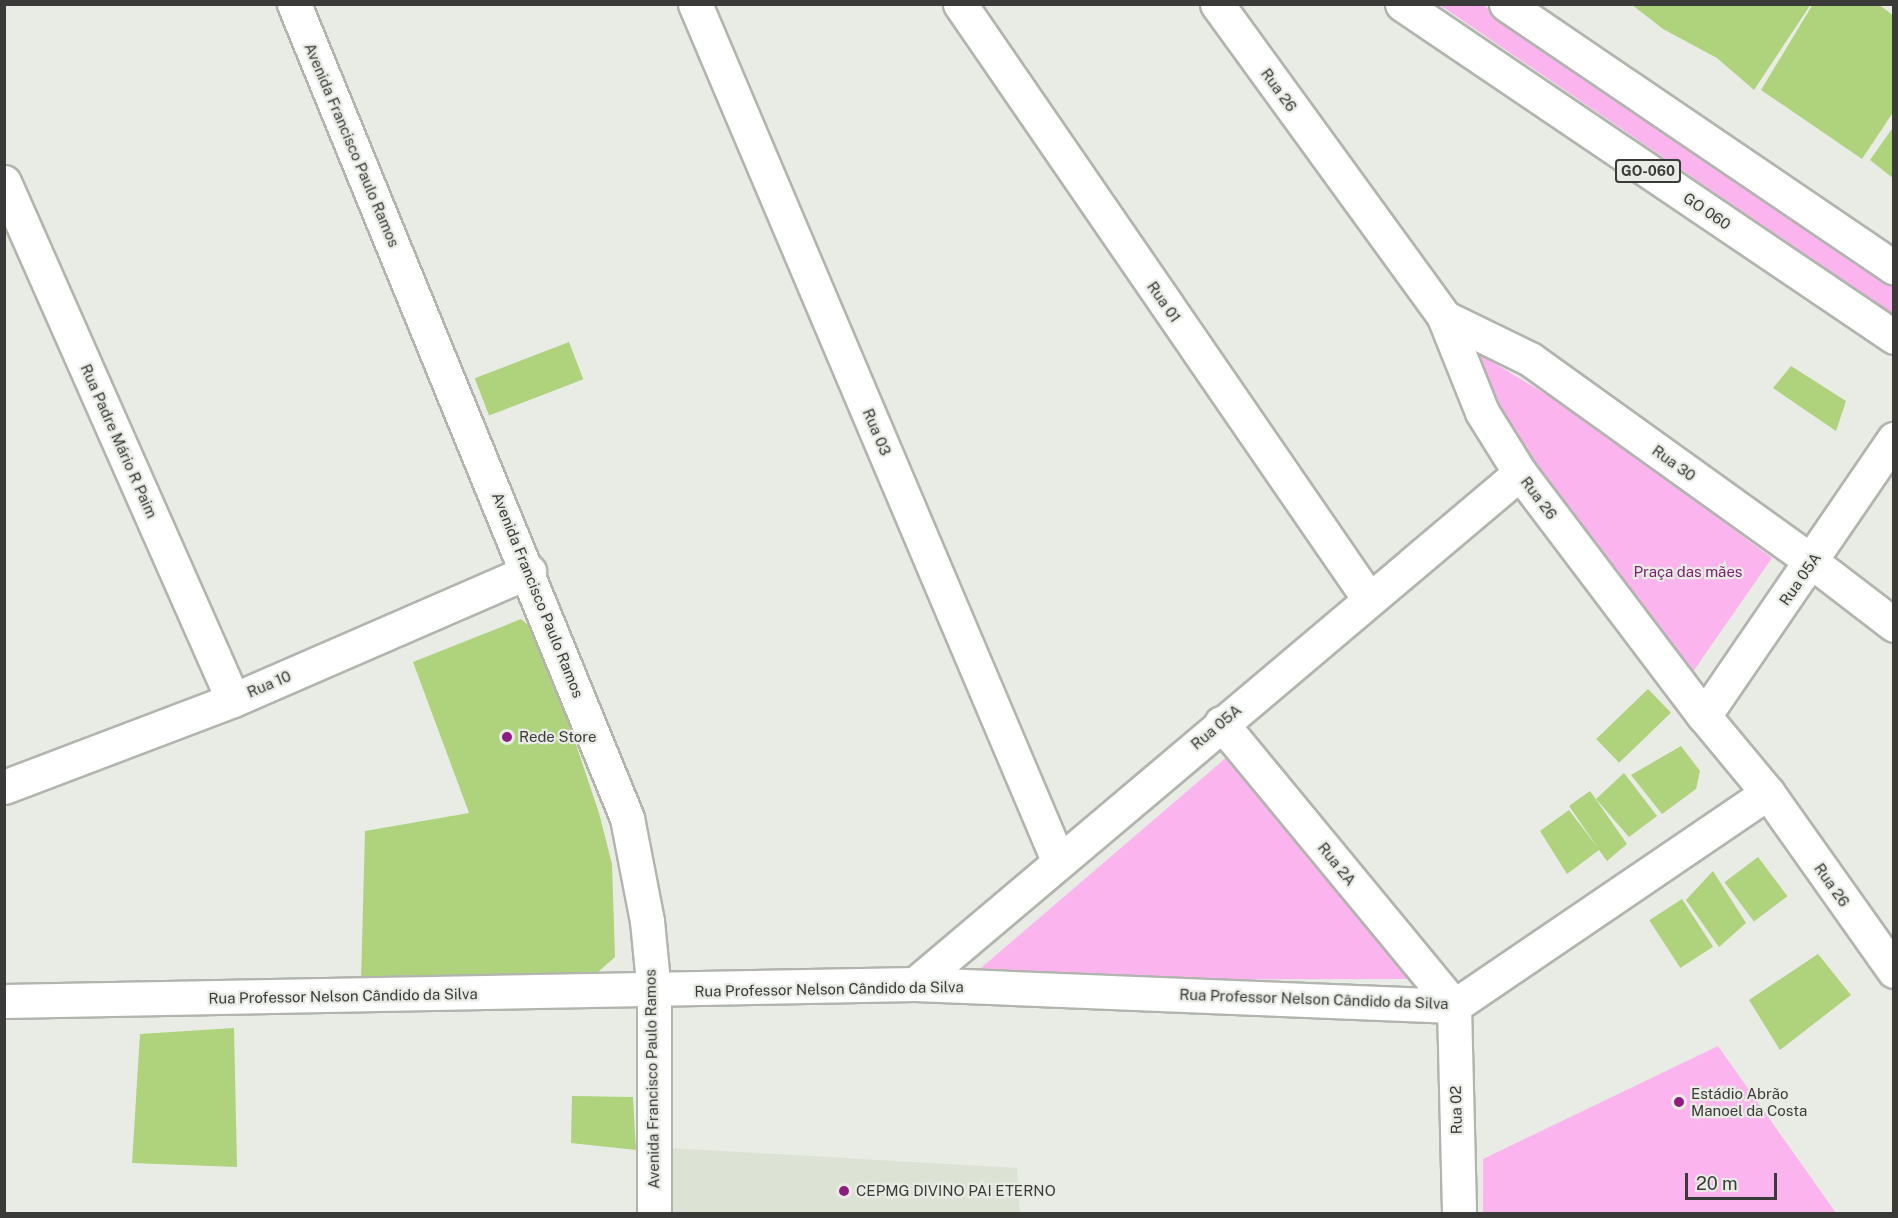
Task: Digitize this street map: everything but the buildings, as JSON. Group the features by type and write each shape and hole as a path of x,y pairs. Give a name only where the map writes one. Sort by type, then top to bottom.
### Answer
{"street":[{"name":"Avenida Francisco Paulo Ramos","path":"294,4 529,571 627,818 647,921 654,992 654,1214"},
{"name":"Rua 03","path":"695,4 1059,860"},
{"name":"Rua 01","path":"960,4 1369,599"},
{"name":"Rua 26","path":"1216,4 1444,317 1482,412 1520,473 1704,716 1768,793 1893,971"},
{"name":"GO 060","path":"1402,4 1893,338"},
{"path":"1506,4 1893,268"},
{"name":"Rua Padre Mário R Paim","path":"4,182 233,700"},
{"name":"Rua 30","path":"1444,317 1530,359 1812,562 1893,625"},
{"name":"Rua 05A","path":"1704,716 1812,562 1893,439"},
{"name":"Rua 05A","path":"915,984 1221,723 1520,473"},
{"name":"Rua 10","path":"4,787 233,700 529,571"},
{"name":"Rua 2A","path":"1221,723 1454,1006"},
{"name":"Rua Professor Nelson Cândido da Silva","path":"4,1001 654,992 915,984 1454,1006 1768,793"},
{"name":"Rua 02","path":"1454,1006 1459,1214"}],"shaded area":[{"name":"CEPMG DIVINO PAI ETERNO","path":"669,1148 1017,1168 1020,1213 670,1213"}],"green space":[{"path":"1440,5 1483,5 1893,280 1893,314"},
{"name":"Praça das mães","path":"1468,347 1585,418 1772,558 1690,676 1520,453"},
{"path":"1227,757 1409,963 1408,979 967,980"},
{"name":"Estádio Abrão Manoel da Costa","path":"1718,1046 1836,1213 1483,1213 1483,1159"}],"place":[{"name":"Rede Store","path":"507,737"},
{"name":"Estádio Abrão Manoel da Costa","path":"1679,1102"},
{"name":"CEPMG DIVINO PAI ETERNO","path":"844,1191"}]}
